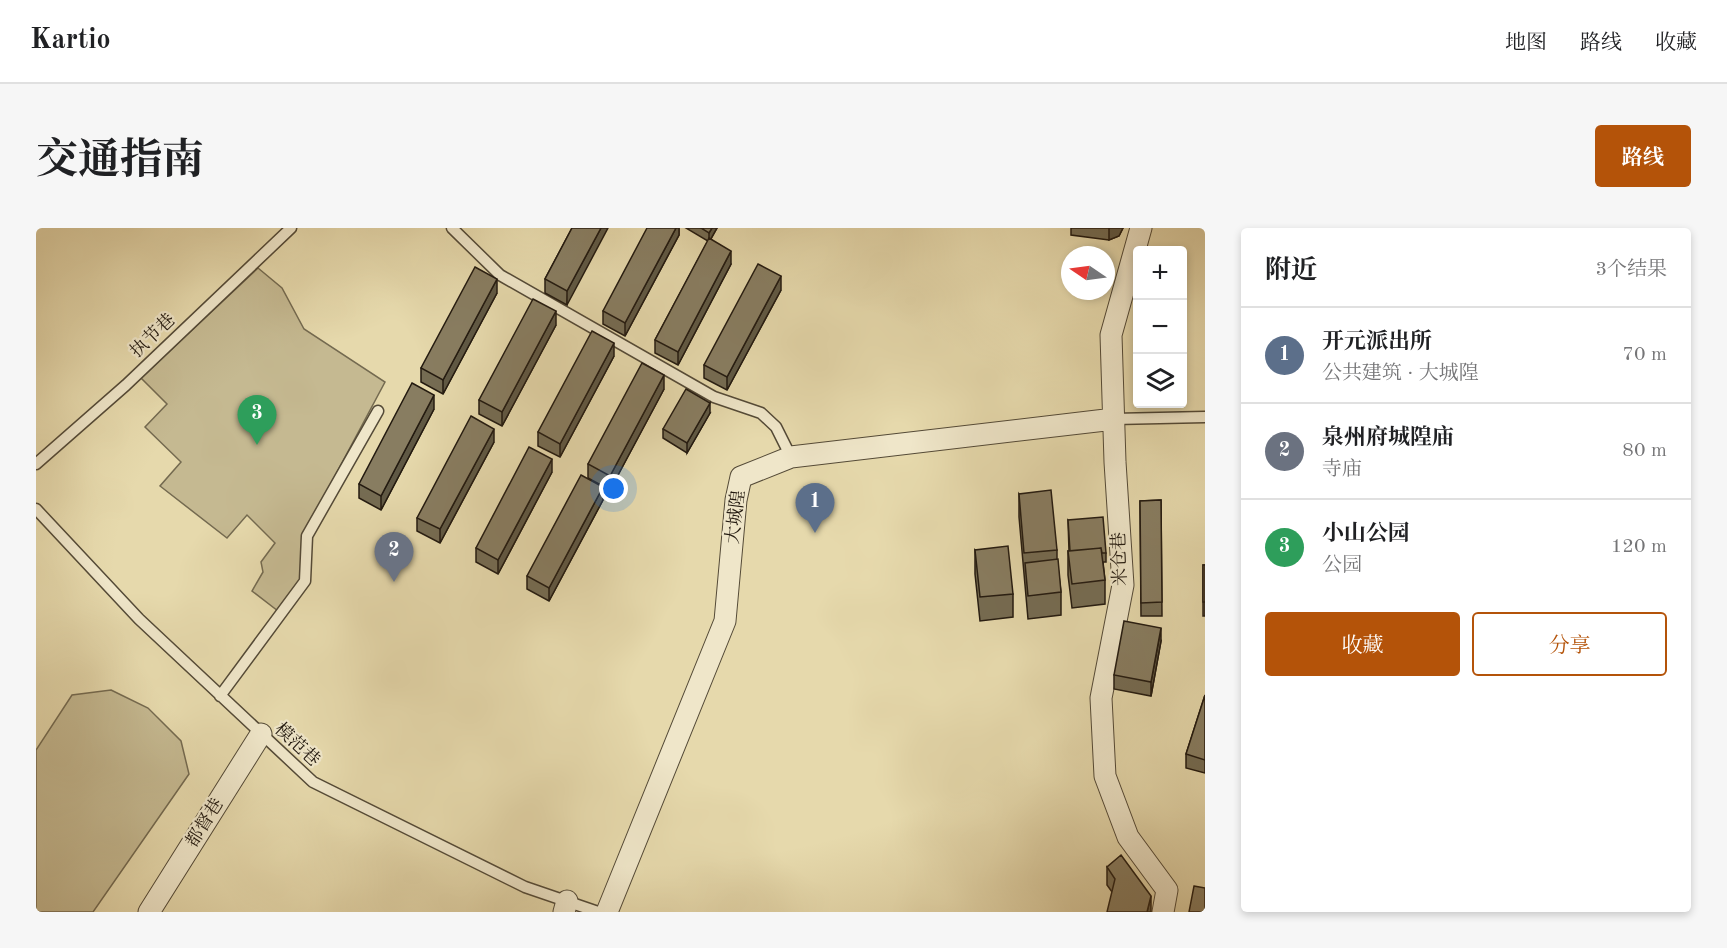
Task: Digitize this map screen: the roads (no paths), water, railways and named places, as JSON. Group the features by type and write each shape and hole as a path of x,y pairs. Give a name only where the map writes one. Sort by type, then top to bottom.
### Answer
{"street":[{"name":"米仓巷","path":"1142,228 1111,335 1124,585 1101,698 1105,776 1128,837 1167,890 1163,912"},
{"name":"大城隍","path":"607,912 725,621 736,500 741,477 790,457 1114,419"},
{"name":"都督巷","path":"149,912 261,734"}],"lane":[{"name":"执节巷","path":"36,464 126,385 291,228"},
{"path":"452,228 500,275 510,281 714,397 761,413 776,427 790,457"},
{"path":"220,696 305,580 307,536 378,411"},
{"path":"1114,419 1205,417"},
{"name":"模范巷","path":"36,509 139,620 313,782 565,907 598,912"}],"place":[{"name":"小山公园","path":"257,445"},
{"name":"开元派出所","path":"815,533"},
{"name":"泉州府城隍庙","path":"394,582"}]}
